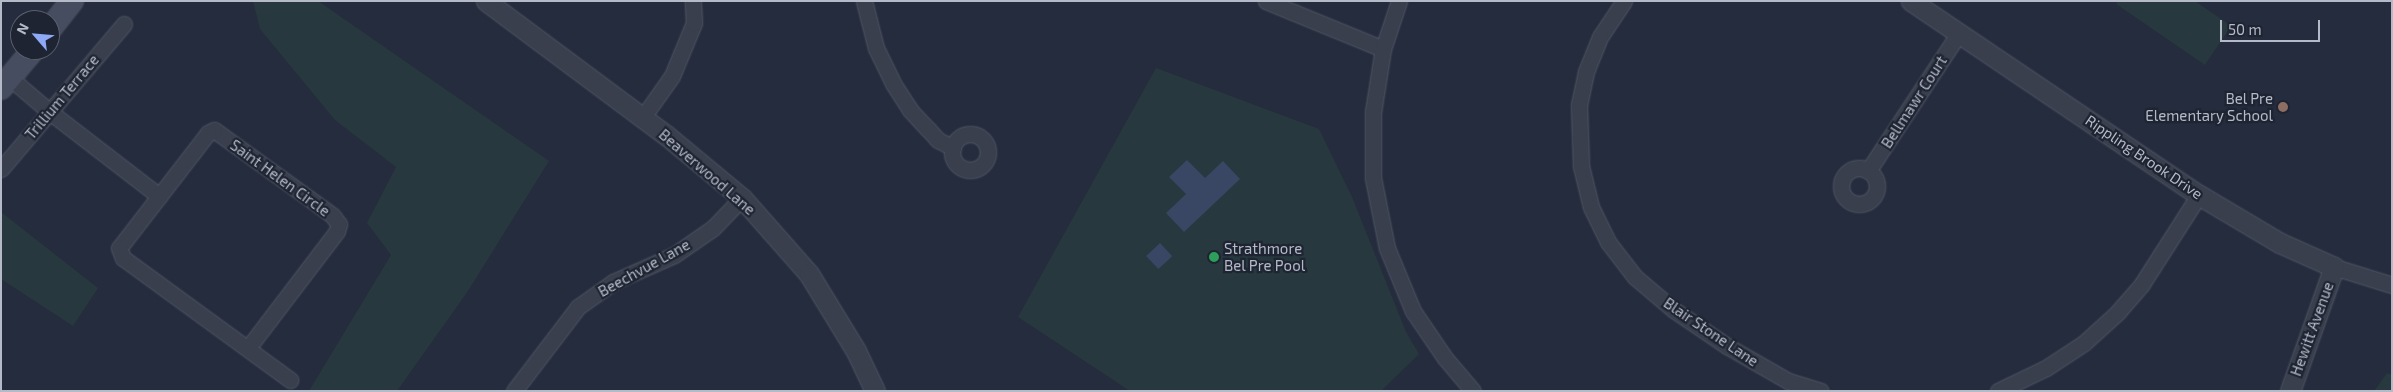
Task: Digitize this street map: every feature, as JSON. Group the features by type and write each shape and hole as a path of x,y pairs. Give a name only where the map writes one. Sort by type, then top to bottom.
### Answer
{"main road":[{"path":"60,16 72,1"},
{"path":"6,83 25,60"}],"street":[{"name":"Beaverwood Lane","path":"486,1 643,118 742,198 809,274 856,351 875,391"},
{"path":"643,118 672,76 694,23 693,1"},
{"path":"864,1 876,48 894,85 910,110 938,140 953,148"},
{"path":"1266,1 1383,49"},
{"path":"1399,1 1383,49 1372,112 1373,178 1387,248 1413,311 1445,358 1473,391"},
{"name":"Blair Stone Lane","path":"1624,1 1600,37 1586,72 1579,105 1581,166 1591,207 1608,242 1635,277 1674,310 1727,346 1788,381 1820,391"},
{"name":"Rippling Brook Drive","path":"1911,1 2199,195 2280,243 2334,267 2392,285"},
{"name":"Trillium Terrace","path":"1,169 124,24"},
{"name":"Bellmawr Court","path":"1868,171 1959,32"},
{"path":"6,83 50,112 160,196"},
{"name":"Saint Helen Circle","path":"248,348 337,231 339,224 332,215 214,130 208,134 120,248 123,258 290,380"},
{"path":"1998,391 2046,368 2069,353 2084,343 2117,313 2142,284 2199,195"},
{"name":"Beechvue Lane","path":"514,391 578,307 613,282 674,255 713,228 742,198"},
{"name":"Hewitt Avenue","path":"2290,391 2334,267"}],"shaded area":[{"path":"253,1 318,1 549,161 468,291 397,391 309,391 391,255 367,223 396,167 335,120 260,29"},
{"path":"2118,1 2195,1 2231,26 2205,65 2116,4"},
{"name":"Strathmore Bel Pre Pool","path":"1156,68 1319,129 1352,197 1406,332 1419,354 1381,391 1130,391 1018,317"},
{"path":"1,212 98,288 73,326 1,279"},
{"path":"2387,373 2392,375 2392,391 2374,391"}],"water":[{"path":"1187,160 1205,178 1223,161 1240,179 1184,232 1166,213 1186,194 1169,177"},
{"path":"1160,243 1172,256 1158,269 1146,256"}],"place":[{"name":"Bel Pre Elementary School","path":"2283,107"},
{"name":"Strathmore Bel Pre Pool","path":"1214,257"}]}
